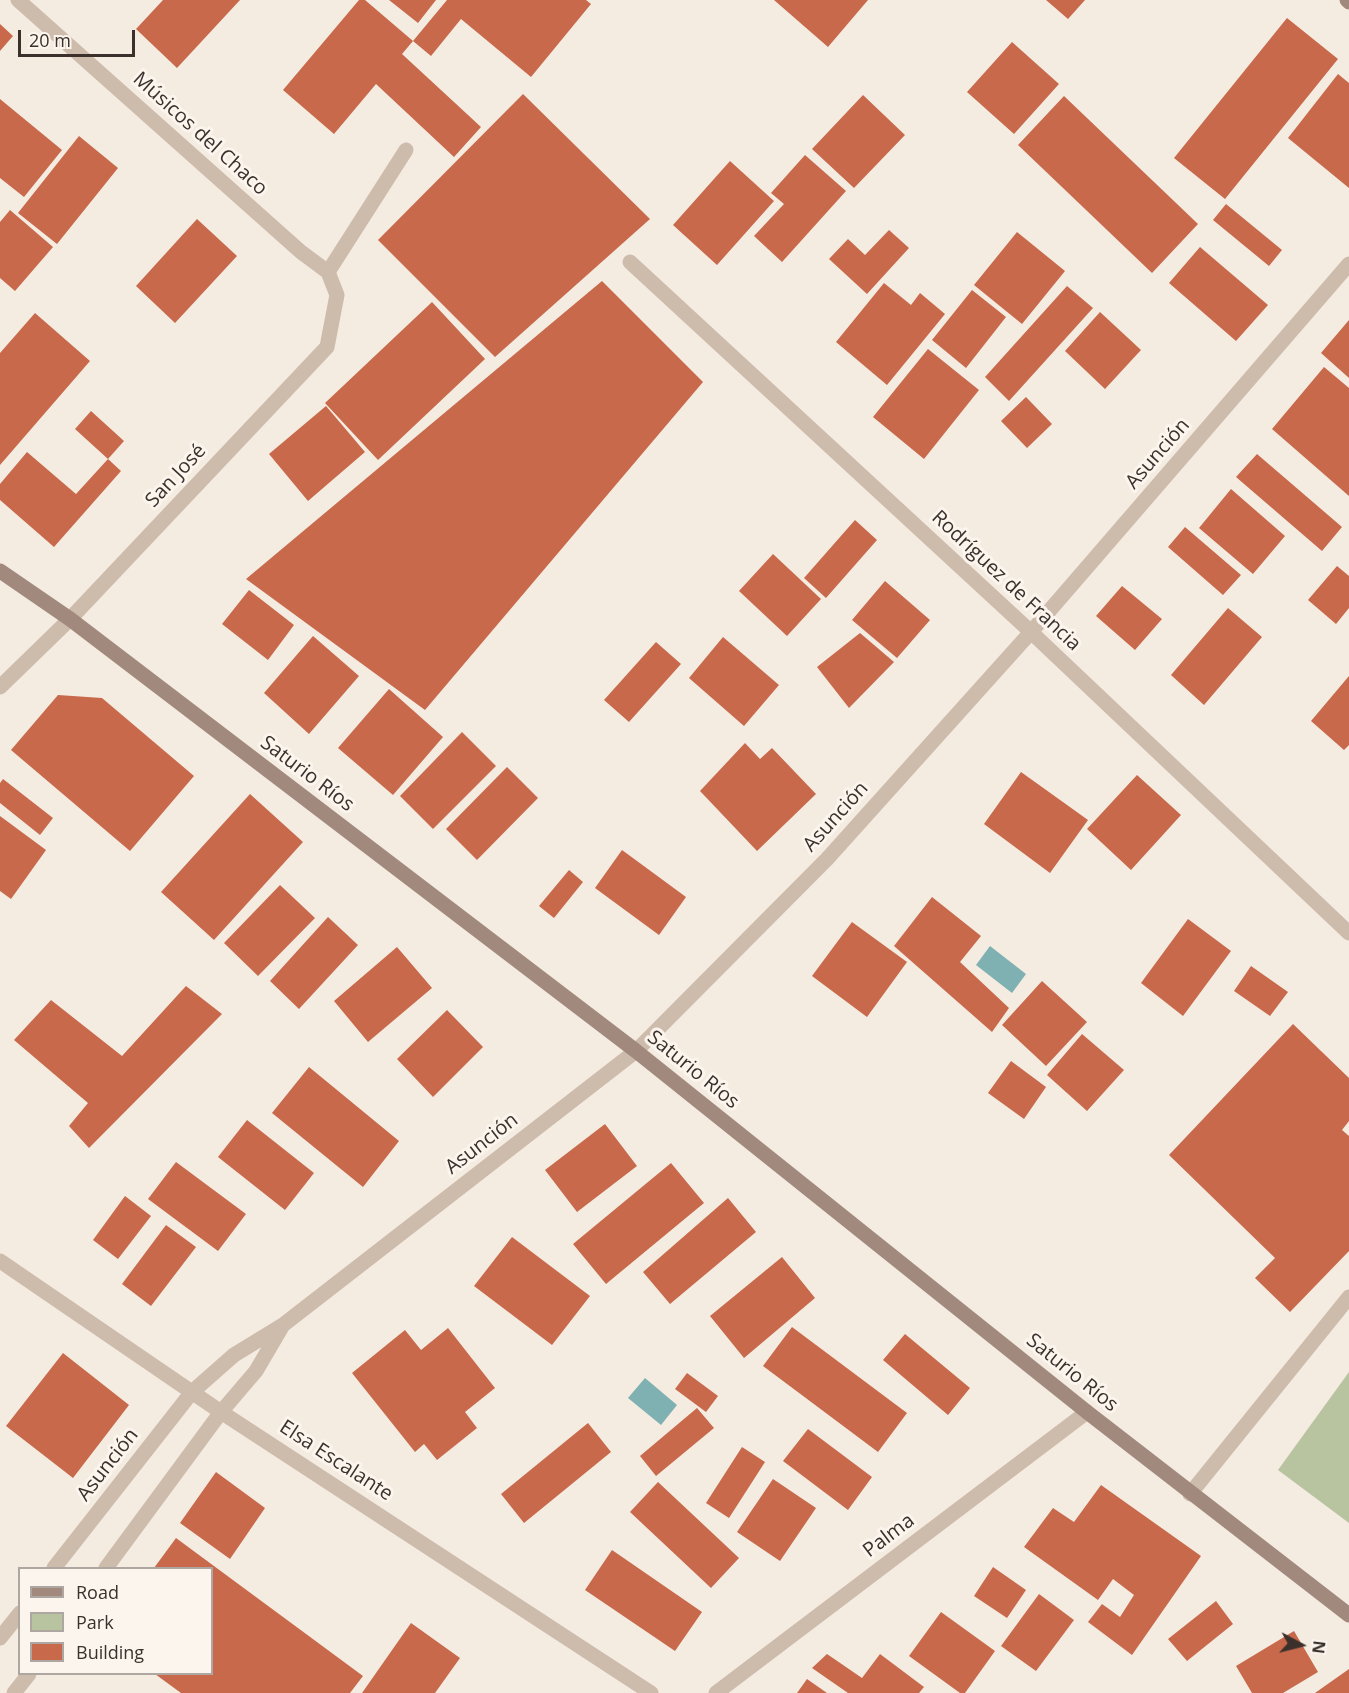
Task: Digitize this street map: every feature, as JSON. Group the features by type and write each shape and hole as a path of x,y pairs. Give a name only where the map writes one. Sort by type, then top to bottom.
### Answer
{"street":[{"name":"Músicos del Chaco","path":"18,0 302,252 328,272"},
{"path":"328,272 406,150"},
{"name":"Rodríguez de Francia","path":"630,262 1031,632 1349,933"},
{"name":"Asunción","path":"56,1567 192,1392 234,1355 283,1325 636,1051 827,859 1031,632 1349,264"},
{"name":"San José","path":"0,687 69,619 327,347 337,296 328,272"},
{"name":"Saturio Ríos","path":"0,571 69,619 636,1051 1190,1494 1349,1615"},
{"name":"Elsa Escalante","path":"0,1261 221,1412 651,1693"},
{"path":"1190,1494 1349,1297"},
{"name":"Asunción","path":"107,1567 221,1412 256,1371 283,1325"},
{"name":"Palma","path":"716,1693 1087,1412"},
{"path":"0,1638 18,1616"},
{"path":"14,1693 28,1675"}],"green space":[{"path":"1349,1372 1349,1523 1278,1470"}],"water":[{"path":"990,946 1026,974 1012,993 976,965"},
{"path":"645,1378 677,1405 661,1425 628,1398"}],"building":[{"path":"163,0 240,0 177,68 136,29"},
{"path":"359,0 365,0 413,41 402,54 481,127 454,157 376,84 334,134 283,90"},
{"path":"389,0 436,0 418,23"},
{"path":"447,0 586,0 591,4 531,77 461,19 431,56 413,41"},
{"path":"774,0 868,0 828,47"},
{"path":"1046,0 1085,0 1068,19"},
{"path":"1287,18 1338,59 1225,199 1174,158"},
{"path":"0,24 13,36 0,51"},
{"path":"1012,42 1059,84 1014,134 967,92"},
{"path":"1338,74 1349,83 1349,188 1288,138"},
{"path":"523,94 650,219 495,357 378,240"},
{"path":"863,95 905,135 854,188 812,149"},
{"path":"1064,96 1198,224 1152,273 1018,145"},
{"path":"0,99 62,150 24,197 0,178"},
{"path":"79,136 118,168 57,244 18,213"},
{"path":"805,155 846,191 782,262 754,236 784,204 771,193"},
{"path":"730,161 774,201 717,265 673,225"},
{"path":"1226,204 1282,250 1269,266 1213,220"},
{"path":"10,210 53,247 15,291 0,278 0,222"},
{"path":"197,219 237,256 175,323 136,286"},
{"path":"889,230 909,248 867,294 829,259 848,239 865,255"},
{"path":"1017,232 1065,271 1022,324 974,285"},
{"path":"1200,247 1268,305 1236,341 1169,283"},
{"path":"602,281 703,382 425,710 246,579"},
{"path":"884,283 911,305 920,293 945,314 887,385 836,342"},
{"path":"1067,286 1093,308 1009,401 985,377"},
{"path":"972,290 1006,317 966,368 932,340"},
{"path":"432,302 485,359 378,460 325,403"},
{"path":"1100,312 1141,350 1105,389 1065,351"},
{"path":"35,313 90,361 0,465 0,353"},
{"path":"1349,320 1349,378 1321,353"},
{"path":"928,349 979,390 924,459 873,417"},
{"path":"1324,367 1349,388 1349,496 1272,429"},
{"path":"1026,397 1052,424 1027,448 1001,421"},
{"path":"326,406 365,452 308,501 269,454"},
{"path":"91,411 124,441 108,459 75,429"},
{"path":"27,452 76,494 108,459 121,471 54,547 0,500 0,484"},
{"path":"1257,454 1342,527 1322,551 1236,477"},
{"path":"1231,489 1285,536 1253,574 1199,528"},
{"path":"855,520 877,540 826,598 804,578"},
{"path":"1185,527 1241,575 1223,595 1168,547"},
{"path":"773,554 821,599 787,636 739,591"},
{"path":"1337,566 1349,576 1349,608 1336,624 1308,600"},
{"path":"885,581 930,620 897,658 852,620"},
{"path":"1122,586 1162,619 1135,650 1096,616"},
{"path":"249,590 294,625 268,660 222,624"},
{"path":"1228,608 1262,637 1204,705 1171,675"},
{"path":"860,633 894,662 849,708 817,667"},
{"path":"313,636 359,676 309,734 264,693"},
{"path":"723,637 779,685 744,726 689,678"},
{"path":"656,642 681,664 629,722 604,700"},
{"path":"1349,676 1349,745 1344,750 1311,721"},
{"path":"389,689 443,737 393,795 338,748"},
{"path":"58,695 102,698 194,776 130,851 11,750"},
{"path":"462,732 496,766 433,829 400,796"},
{"path":"745,743 760,759 772,748 816,794 757,851 700,791"},
{"path":"507,767 538,798 477,860 446,829"},
{"path":"1021,772 1088,820 1050,873 984,824"},
{"path":"1137,775 1181,815 1131,870 1087,829"},
{"path":"3,779 53,818 40,835 0,803 0,783"},
{"path":"250,794 303,842 214,940 161,892"},
{"path":"0,816 46,850 11,899 0,891"},
{"path":"622,850 686,897 659,935 595,888"},
{"path":"569,870 583,882 554,918 539,906"},
{"path":"280,885 315,918 258,976 224,943"},
{"path":"932,897 981,936 960,962 1009,1008 992,1032 894,946"},
{"path":"328,917 358,945 299,1009 270,981"},
{"path":"1188,919 1231,951 1183,1016 1141,983"},
{"path":"852,922 907,962 867,1017 812,976"},
{"path":"397,947 432,988 368,1042 334,1001"},
{"path":"1251,966 1288,992 1270,1016 1234,991"},
{"path":"1042,981 1087,1022 1046,1066 1002,1025"},
{"path":"186,986 222,1014 89,1148 69,1126 88,1103 14,1040 51,1000 122,1056"},
{"path":"447,1010 483,1047 433,1097 397,1059"},
{"path":"1293,1024 1349,1078 1349,1121 1342,1130 1349,1136 1349,1251 1290,1312 1255,1278 1275,1258 1169,1155"},
{"path":"1082,1034 1124,1070 1087,1111 1047,1075"},
{"path":"1011,1061 1046,1087 1024,1119 988,1093"},
{"path":"309,1067 399,1141 363,1187 272,1113"},
{"path":"247,1120 314,1173 285,1210 218,1157"},
{"path":"605,1124 637,1166 577,1212 545,1170"},
{"path":"176,1162 246,1214 218,1251 148,1199"},
{"path":"671,1163 704,1203 606,1284 573,1244"},
{"path":"125,1196 151,1216 118,1259 93,1240"},
{"path":"728,1198 756,1232 670,1304 643,1272"},
{"path":"166,1225 196,1247 151,1306 122,1284"},
{"path":"512,1237 590,1296 552,1345 474,1286"},
{"path":"782,1257 815,1298 744,1358 710,1316"},
{"path":"792,1327 907,1413 878,1452 763,1366"},
{"path":"448,1328 495,1388 465,1412 477,1428 437,1460 424,1444 415,1452 352,1373 405,1330 421,1350"},
{"path":"905,1334 970,1388 948,1415 883,1360"},
{"path":"63,1353 129,1405 73,1478 6,1426"},
{"path":"687,1373 718,1396 706,1412 675,1389"},
{"path":"697,1408 714,1428 656,1476 640,1456"},
{"path":"588,1423 611,1452 524,1523 501,1494"},
{"path":"808,1429 872,1477 848,1510 783,1461"},
{"path":"742,1447 765,1462 729,1518 706,1503"},
{"path":"216,1472 265,1508 230,1559 180,1523"},
{"path":"773,1479 816,1508 780,1561 737,1532"},
{"path":"658,1482 739,1558 711,1588 630,1512"},
{"path":"1101,1485 1201,1556 1132,1655 1088,1622 1102,1604 1120,1617 1134,1595 1113,1579 1098,1600 1024,1547 1053,1508 1074,1522"},
{"path":"176,1538 363,1676 350,1693 181,1693 156,1675 213,1675 213,1567 155,1567"},
{"path":"612,1550 702,1612 675,1651 585,1590"},
{"path":"993,1567 1026,1590 1007,1618 974,1596"},
{"path":"1039,1594 1074,1620 1036,1671 1001,1646"},
{"path":"1216,1601 1233,1624 1187,1661 1168,1639"},
{"path":"941,1612 995,1651 965,1693 960,1693 909,1656"},
{"path":"411,1623 460,1658 435,1693 362,1693"},
{"path":"1294,1631 1318,1672 1283,1693 1252,1693 1236,1666"},
{"path":"827,1654 862,1678 880,1654 924,1687 919,1693 848,1693 812,1668"},
{"path":"1349,1669 1349,1693 1315,1693"},
{"path":"807,1679 827,1693 797,1693"}]}
